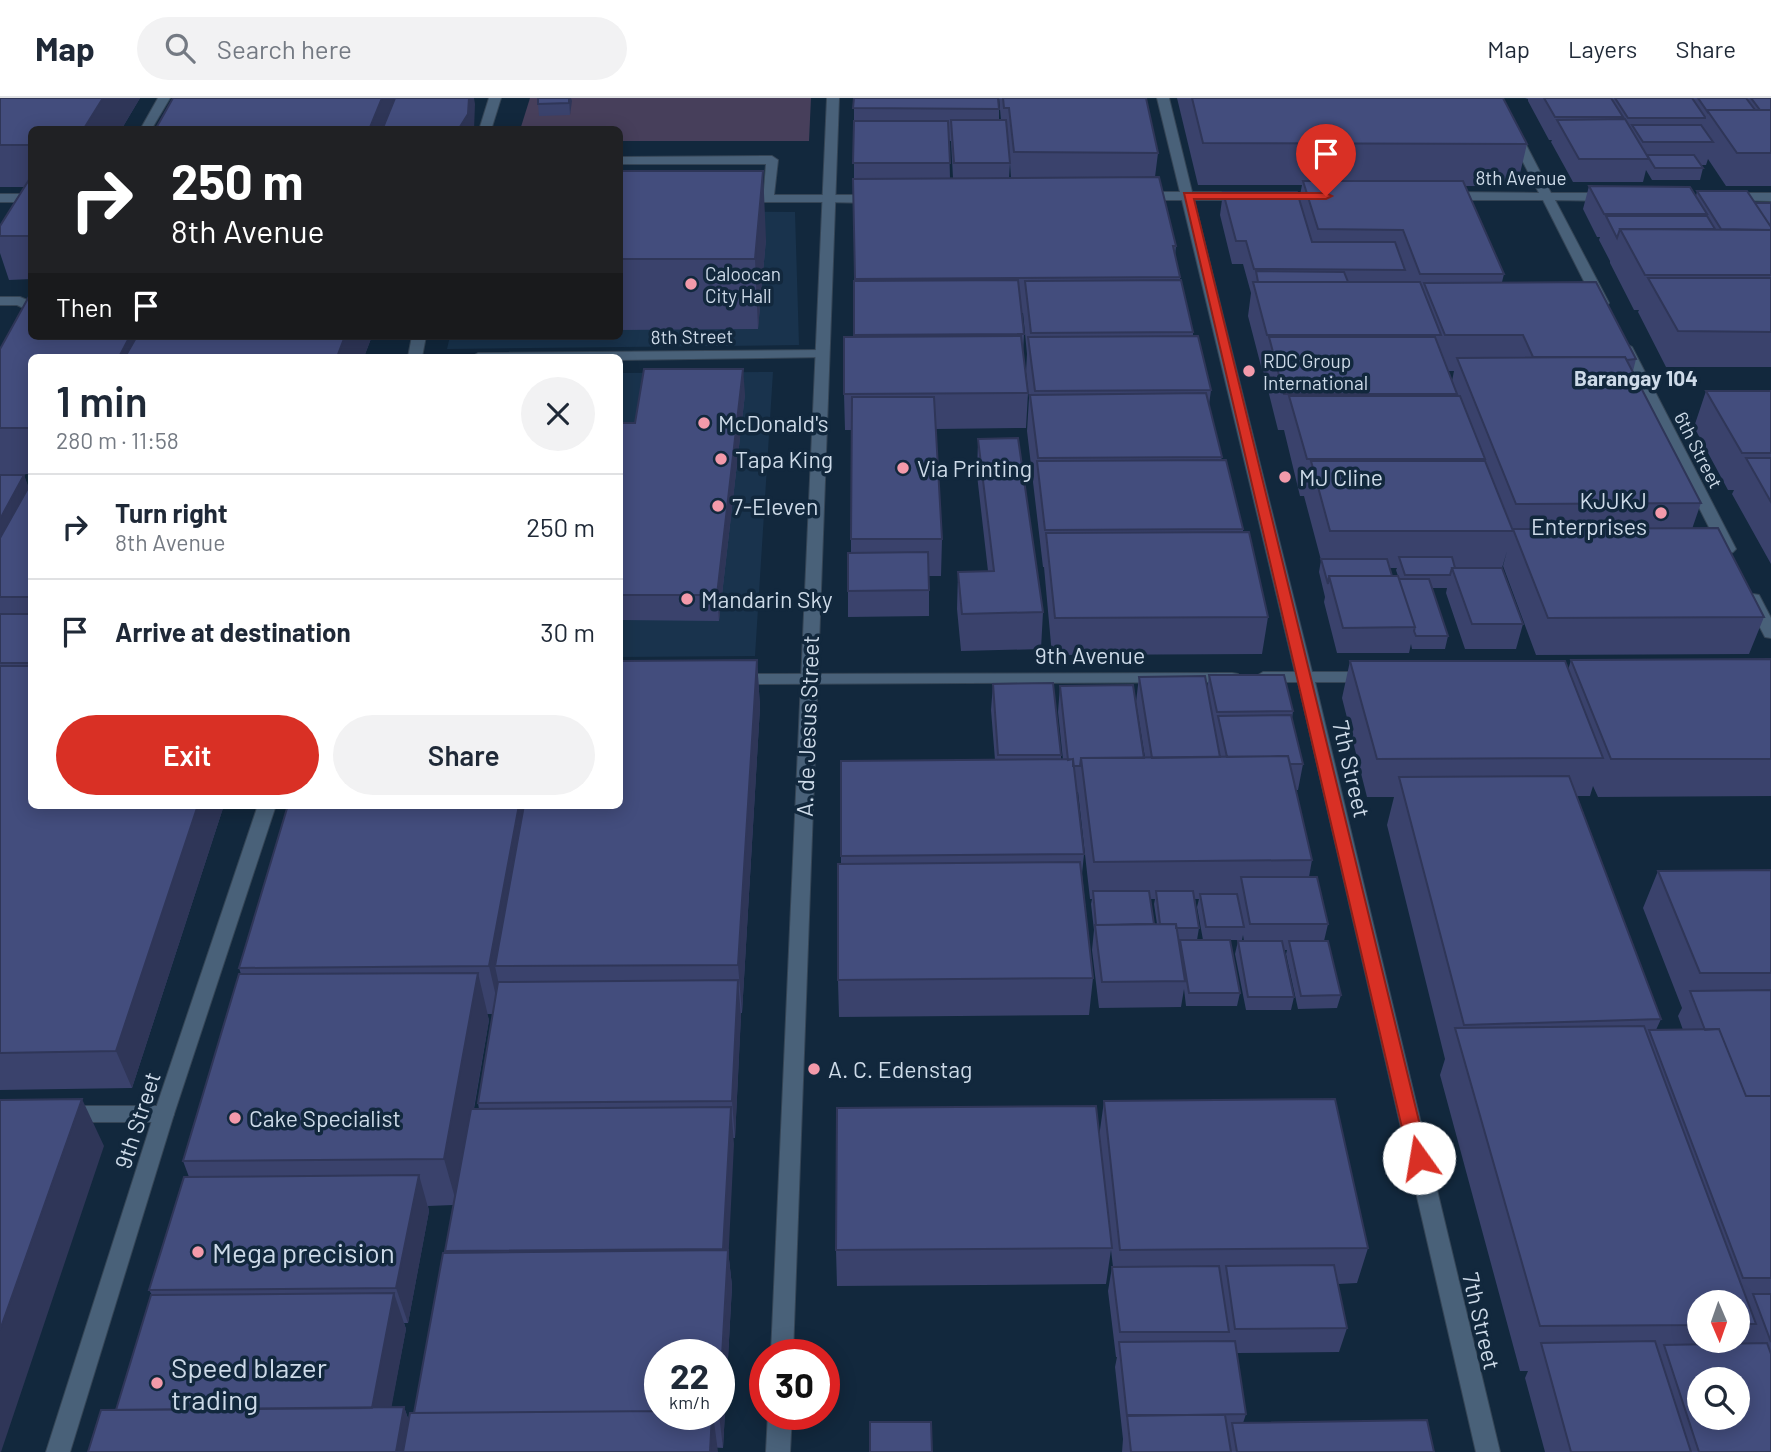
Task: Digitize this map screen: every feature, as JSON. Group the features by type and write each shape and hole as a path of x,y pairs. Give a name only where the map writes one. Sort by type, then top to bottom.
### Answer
{"street":[{"path":"147,126 164,98"},
{"path":"486,126 495,98"},
{"name":"A. de Jesus Street","path":"783,1339 833,98"},
{"name":"7th Street","path":"1163,98 1305,677 1488,1452"},
{"name":"6th Street","path":"1496,98 1734,561"},
{"path":"623,161 772,160 767,199 884,199"},
{"path":"1132,196 1257,196"},
{"name":"8th Avenue","path":"1437,196 1618,197"},
{"path":"1715,197 1771,197"},
{"path":"0,198 28,198"},
{"path":"0,301 20,301 28,311"},
{"name":"8th Street","path":"623,356 822,354"},
{"path":"1746,585 1771,633"},
{"name":"9th Avenue","path":"715,678 1387,677"},
{"name":"9th Street","path":"58,1452 164,1114 266,809"},
{"path":"51,1115 164,1114"},
{"path":"778,1452 779,1430"}],"shaded area":[{"path":"530,98 811,98 809,141 623,141 623,126 521,126"},
{"path":"623,211 795,212 799,345 447,349 449,340 623,340"},
{"path":"773,372 755,656 623,657 623,373"}],"building":[{"path":"0,98 103,98 86,126 28,126 28,145 0,145"},
{"path":"173,98 382,98 371,126 157,126"},
{"path":"395,98 469,98 468,114 460,126 384,126"},
{"path":"538,98 569,98 569,103 538,104"},
{"path":"854,98 998,98 999,109 853,108"},
{"path":"1003,98 1146,98 1158,153 1014,152 1009,108 1004,108"},
{"path":"1192,98 1503,98 1527,144 1203,143"},
{"path":"1544,98 1611,98 1623,117 1555,117"},
{"path":"1615,98 1692,98 1705,118 1628,118"},
{"path":"1698,98 1746,98 1755,110 1707,111"},
{"path":"1751,98 1771,98 1771,110 1760,110"},
{"path":"1707,110 1771,110 1771,153 1737,153"},
{"path":"1625,119 1649,159 1579,159 1557,120"},
{"path":"951,120 1006,120 1010,163 954,163"},
{"path":"854,121 948,121 950,163 853,163"},
{"path":"1632,125 1701,125 1713,142 1643,142"},
{"path":"1647,155 1694,155 1703,168 1655,168"},
{"path":"623,171 763,171 755,259 623,259"},
{"path":"1159,177 1176,246 1173,246 1180,277 855,279 853,179"},
{"path":"28,181 28,236 0,236 0,226"},
{"path":"1303,181 1463,181 1504,274 1420,274 1403,230 1318,229"},
{"path":"1589,186 1690,187 1707,214 1604,214"},
{"path":"1697,191 1747,191 1771,230 1721,229"},
{"path":"1223,192 1297,192 1312,242 1395,242 1405,270 1254,269 1246,241 1236,241"},
{"path":"1755,203 1771,203 1771,227"},
{"path":"1606,216 1707,216 1715,229 1620,229 1617,238"},
{"path":"1620,229 1771,230 1771,275 1645,275"},
{"path":"1256,271 1344,272 1348,282 1258,282"},
{"path":"1648,278 1771,278 1771,332 1678,331"},
{"path":"1018,280 1024,334 854,335 854,281"},
{"path":"1181,280 1193,332 1031,333 1025,281"},
{"path":"1253,282 1420,282 1441,335 1267,335"},
{"path":"1596,282 1636,359 1533,357 1523,335 1445,335 1424,283"},
{"path":"28,298 28,340 128,340 121,354 28,354 28,428 0,428 0,349"},
{"path":"1021,336 1028,393 844,394 844,337"},
{"path":"1198,336 1211,390 1035,391 1028,337"},
{"path":"1269,337 1435,337 1457,394 1284,394"},
{"path":"135,340 343,340 338,354 127,354"},
{"path":"1625,357 1701,503 1516,504 1457,358"},
{"path":"644,369 743,369 717,595 623,595 623,423 635,423"},
{"path":"1706,391 1771,391 1771,453 1742,453"},
{"path":"1206,393 1222,457 1038,458 1030,395"},
{"path":"1289,396 1460,396 1485,459 1307,459"},
{"path":"852,397 934,397 942,539 851,539"},
{"path":"1018,438 1043,612 962,614 958,572 994,571 978,439"},
{"path":"1746,458 1771,458 1771,502"},
{"path":"1226,460 1243,529 1045,530 1037,461"},
{"path":"1311,461 1485,461 1513,531 1330,531"},
{"path":"0,475 24,475 0,519"},
{"path":"28,488 28,597 0,597 0,538"},
{"path":"1718,528 1764,617 1548,618 1513,529"},
{"path":"1249,532 1268,617 1055,618 1046,533"},
{"path":"928,552 929,590 848,591 848,553"},
{"path":"1399,557 1452,557 1455,568 1452,568 1450,575 1405,575"},
{"path":"1321,559 1387,559 1392,576 1329,576 1328,584"},
{"path":"1452,568 1502,568 1523,624 1472,624"},
{"path":"1329,576 1398,576 1415,627 1343,628"},
{"path":"1399,579 1429,579 1448,636 1416,636"},
{"path":"0,614 28,614 28,663 0,663"},
{"path":"1771,659 1771,759 1611,759 1571,660"},
{"path":"757,660 738,965 495,966 523,809 623,809 623,661"},
{"path":"1350,661 1565,661 1603,758 1377,759"},
{"path":"0,666 28,666 28,809 197,809 116,1051 0,1053"},
{"path":"1209,675 1284,675 1293,711 1217,712"},
{"path":"1205,676 1220,757 1152,758 1139,677"},
{"path":"1053,683 1061,755 998,755 993,684"},
{"path":"1133,685 1144,758 1081,758 1080,766 1073,766 1073,759 1068,760 1060,686"},
{"path":"1291,715 1303,764 1290,764 1288,756 1227,757 1218,716"},
{"path":"1288,756 1312,860 1094,862 1081,758"},
{"path":"1073,759 1084,854 841,856 841,761"},
{"path":"1569,776 1661,1019 1464,1025 1399,777"},
{"path":"287,809 518,809 489,966 239,968"},
{"path":"1080,862 1093,978 838,980 838,864"},
{"path":"1771,870 1771,973 1700,973 1658,871"},
{"path":"1241,877 1317,877 1328,924 1250,924"},
{"path":"1093,891 1149,891 1154,924 1096,925"},
{"path":"1156,891 1193,891 1199,928 1176,928 1176,924 1160,924"},
{"path":"1200,894 1237,894 1244,927 1206,927"},
{"path":"1176,924 1185,981 1102,982 1095,925"},
{"path":"1180,940 1230,940 1240,993 1189,993"},
{"path":"1238,941 1282,941 1294,997 1248,997"},
{"path":"1289,941 1328,941 1341,995 1301,996"},
{"path":"478,973 444,1159 183,1161 239,974"},
{"path":"738,980 732,1101 478,1103 498,982"},
{"path":"1771,990 1771,1096 1746,1096 1719,1029 1705,1030 1690,991"},
{"path":"1644,1026 1743,1290 1687,1290 1687,1325 1540,1326 1455,1028"},
{"path":"1719,1029 1746,1096 1771,1096 1771,1278 1743,1278 1649,1030"},
{"path":"82,1099 0,1330 0,1100"},
{"path":"1335,1099 1368,1248 1120,1250 1104,1101"},
{"path":"1096,1106 1112,1248 836,1250 837,1108"},
{"path":"731,1107 723,1249 445,1251 471,1109"},
{"path":"419,1175 396,1288 149,1290 184,1177"},
{"path":"728,1250 723,1339 644,1339 644,1411 414,1413 443,1253"},
{"path":"1334,1265 1347,1328 1235,1329 1226,1266"},
{"path":"1219,1266 1229,1332 1120,1332 1112,1267"},
{"path":"394,1293 372,1408 116,1410 151,1295"},
{"path":"1753,1294 1771,1294 1771,1342"},
{"path":"1750,1308 1756,1324 1750,1324"},
{"path":"1235,1341 1246,1414 1127,1416 1119,1342"},
{"path":"1655,1341 1691,1452 1571,1452 1541,1343"},
{"path":"1750,1343 1767,1343 1771,1354 1771,1452 1699,1452 1692,1430 1750,1430 1750,1367 1687,1367 1687,1415 1664,1345 1687,1345 1687,1353 1750,1353"},
{"path":"404,1407 396,1452 88,1452 101,1410"},
{"path":"644,1411 644,1430 711,1430 710,1452 403,1452 410,1413"},
{"path":"1127,1415 1225,1415 1231,1452 1131,1452"},
{"path":"1427,1420 1434,1452 1237,1452 1232,1423"},
{"path":"870,1422 931,1422 932,1452 870,1452"}],"place":[{"name":"Caloocan City Hall","path":"691,284"},
{"name":"RDC Group International","path":"1249,371"},
{"name":"McDonald's","path":"704,423"},
{"name":"Tapa King","path":"721,459"},
{"name":"Via Printing","path":"903,468"},
{"name":"MJ Cline","path":"1285,477"},
{"name":"7-Eleven","path":"718,506"},
{"name":"KJJKJ Enterprises","path":"1661,513"},
{"name":"Mandarin Sky","path":"687,599"},
{"name":"A. C. Edenstag","path":"814,1069"},
{"name":"Cake Specialist","path":"235,1118"},
{"name":"Mega precision","path":"198,1252"},
{"name":"Speed blazer trading","path":"157,1383"}],"district":[{"name":"Barangay 104","path":"1636,377"}],"route":[{"path":"1326,196 1188,196 1419,1158"}]}
